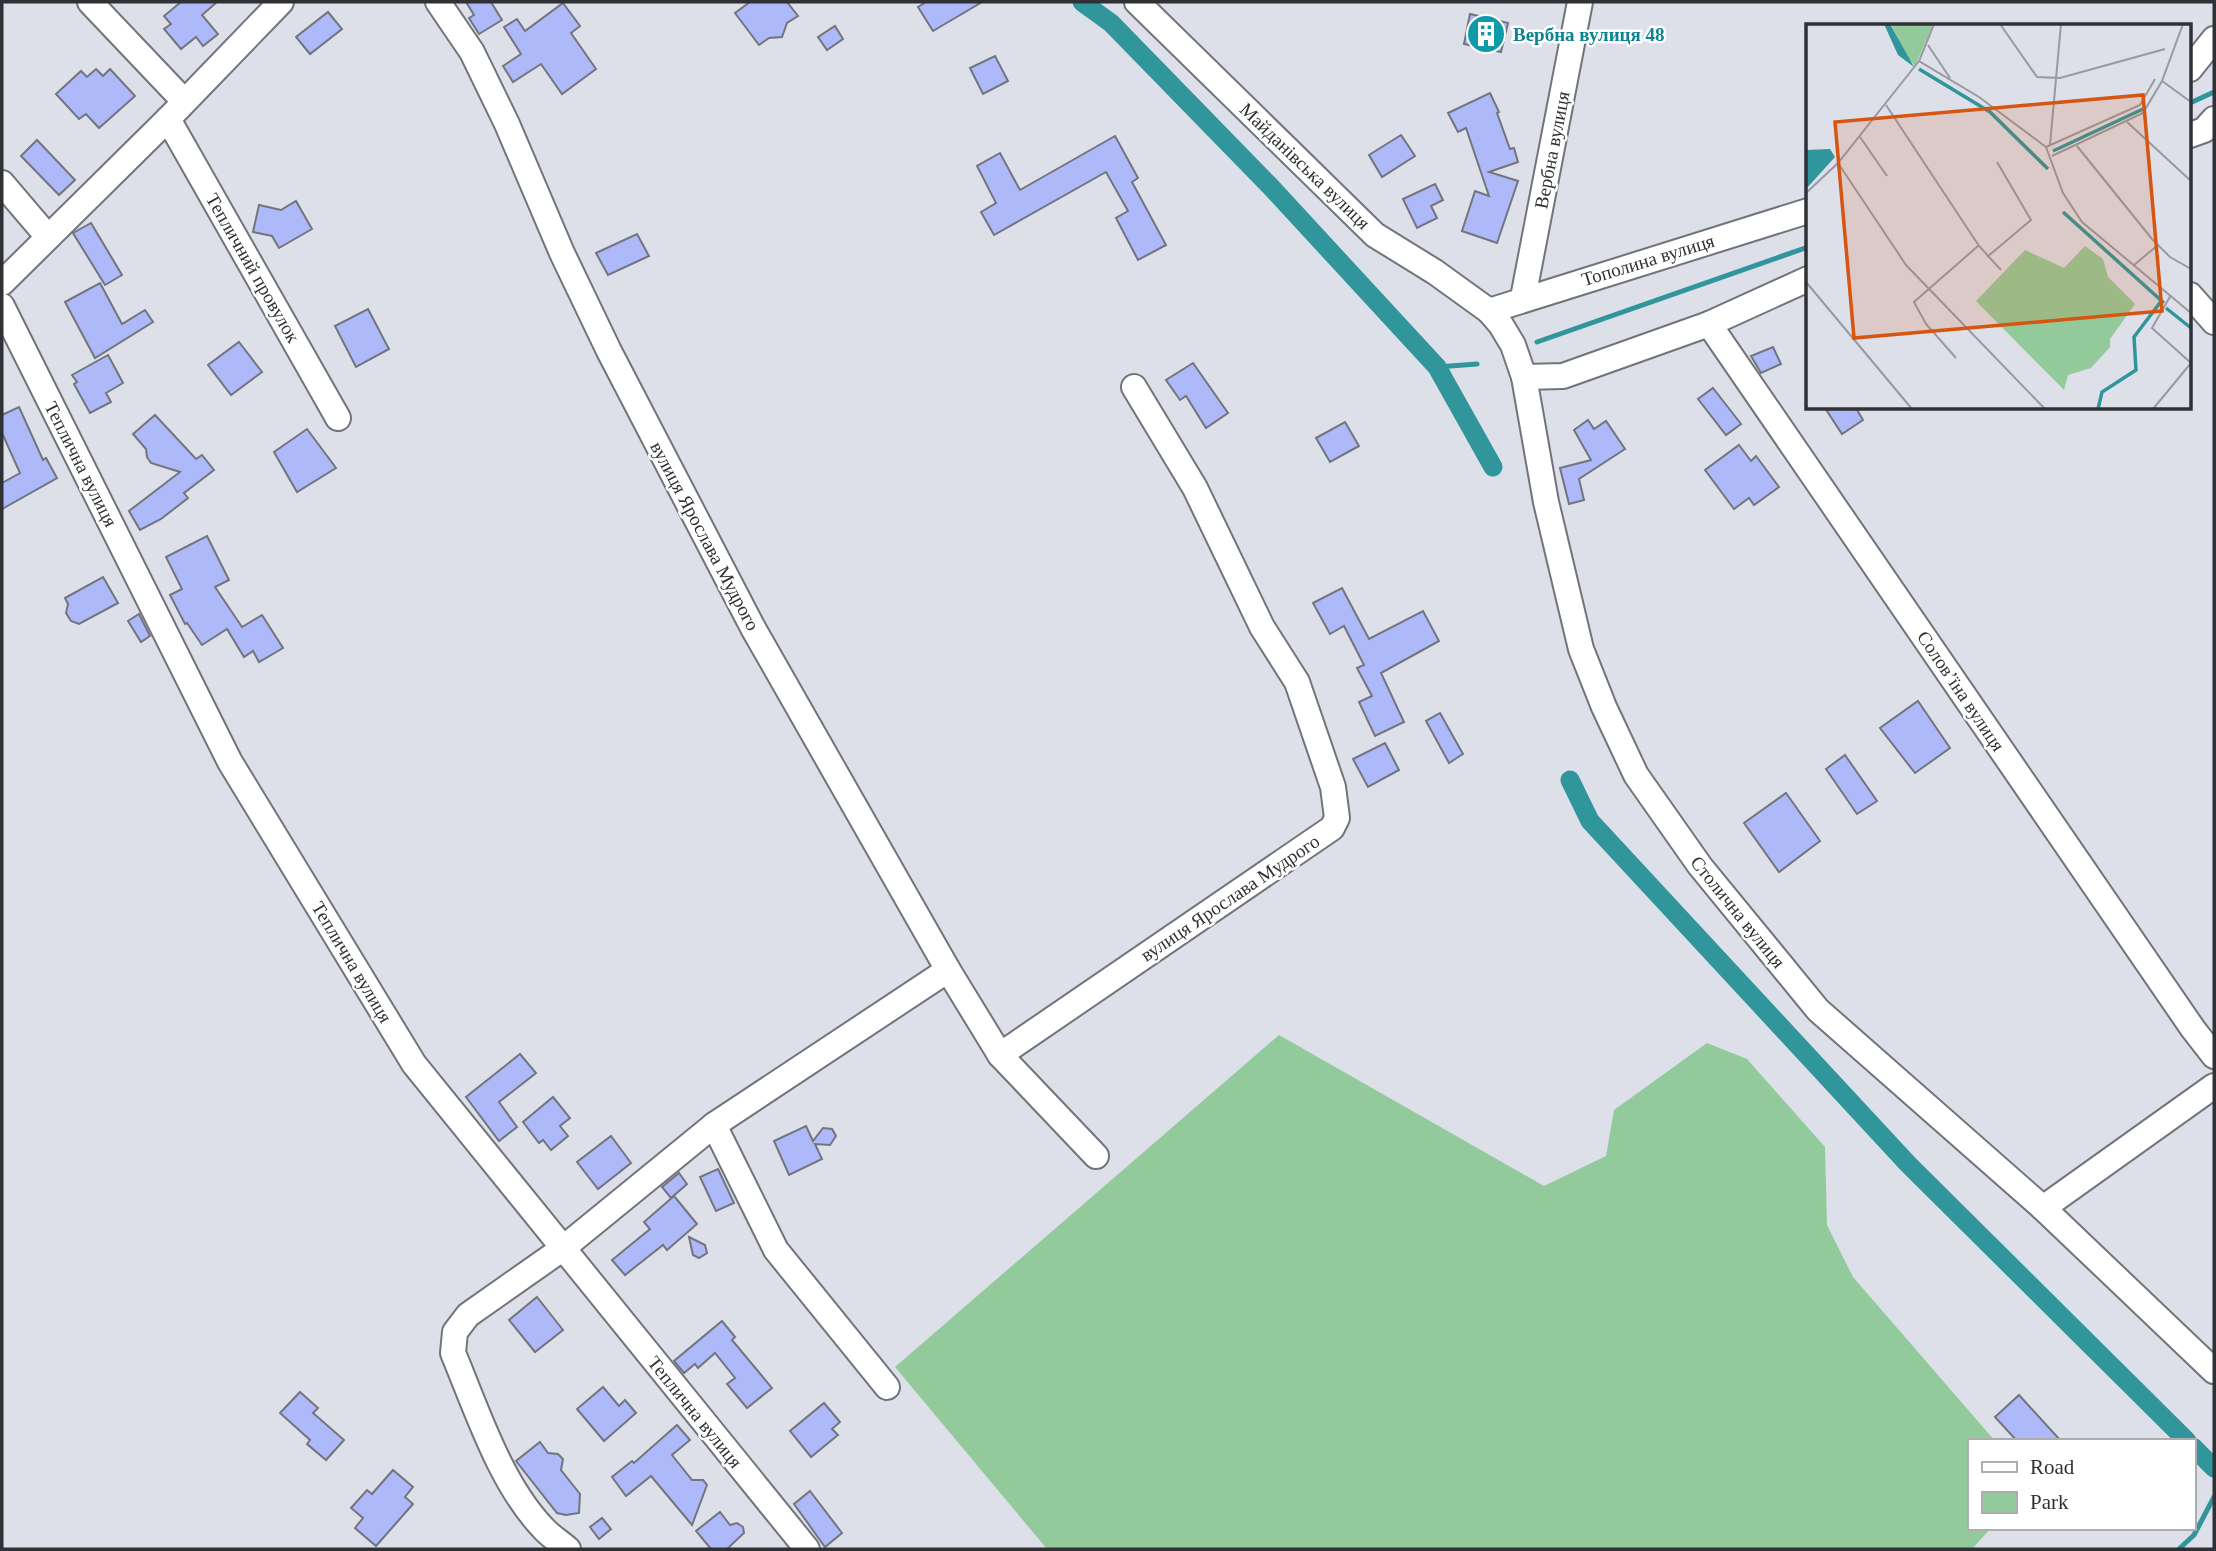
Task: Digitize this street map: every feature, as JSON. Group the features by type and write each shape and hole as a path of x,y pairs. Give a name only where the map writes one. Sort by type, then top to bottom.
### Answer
{"street":[{"name":"Тепличний провулок","path":"90,2 176,110 338,418"},
{"path":"2,282 281,2"},
{"name":"вулиця Ярослава Мудрого","path":"438,2 472,52 609,351 752,628 948,970 1000,1055 1096,1156"},
{"name":"Майданівська вулиця","path":"1137,2 1376,235 1489,310"},
{"name":"Вербна вулиця","path":"1524,298 1580,2"},
{"path":"2192,66 2214,39"},
{"path":"2192,134 2204,130 2214,120"},
{"path":"2,183 48,237"},
{"name":"Тополина вулиця","path":"1489,310 1806,212"},
{"path":"1524,377 1563,376 1709,324 1806,280"},
{"path":"2192,297 2214,321"},
{"name":"Теплична вулиця","path":"2,306 230,762 414,1064 807,1549"},
{"name":"Столична вулиця","path":"1489,310 1513,345 1524,377 1546,502 1580,649 1636,775 1700,866 1818,1010 2043,1208 2214,1371"},
{"name":"Соловʼїна вулиця","path":"1709,324 2214,1056"},
{"name":"вулиця Ярослава Мудрого","path":"1000,1055 1332,828 1337,818 1333,787 1297,682 1262,627 1195,488 1134,387"},
{"path":"568,1549 543,1528 520,1498 483,1426 453,1353 455,1332 468,1315 562,1249 714,1125 948,970"},
{"path":"2043,1208 2214,1086"},
{"path":"714,1125 776,1250 887,1387"}],"green space":[{"path":"1279,1035 1544,1186 1606,1156 1614,1110 1707,1043 1747,1059 1825,1147 1827,1225 1853,1277 1993,1439 1968,1439 1968,1530 1989,1530 1972,1549 1047,1549 895,1367"}],"building":[{"path":"181,2 217,2 202,15 218,34 203,46 196,37 181,49 164,29 171,24 164,16"},
{"path":"466,2 491,2 502,20 479,34 469,18 474,15"},
{"path":"750,2 787,2 798,16 787,23 782,37 769,38 759,45 735,13"},
{"path":"926,2 982,2 933,31 918,7"},
{"path":"563,3 580,26 571,33 596,69 562,94 541,64 513,82 503,66 521,54 504,27 517,19 525,31"},
{"path":"328,12 342,29 310,54 296,37"},
{"name":"Вербна вулиця 48","path":"1470,14 1508,23 1501,52 1464,44"},
{"path":"835,26 843,39 827,50 818,37"},
{"path":"995,56 1008,81 983,94 970,68"},
{"path":"96,69 103,76 110,69 135,96 99,128 86,114 79,119 56,94 81,71 87,77"},
{"path":"1490,93 1510,149 1514,148 1518,162 1489,172 1518,181 1497,243 1462,231 1475,191 1489,196 1466,128 1458,132 1448,113"},
{"path":"1401,135 1415,156 1382,177 1369,155"},
{"path":"1115,136 1138,178 1132,182 1166,245 1138,260 1116,218 1128,211 1106,172 994,235 981,212 996,203 977,166 1000,153 1020,190"},
{"path":"37,140 75,180 59,195 21,156"},
{"path":"1435,184 1443,200 1431,206 1437,218 1417,228 1403,199"},
{"path":"296,201 312,229 279,248 272,236 253,232 259,205 281,210"},
{"path":"91,223 122,275 105,285 73,233"},
{"path":"637,234 649,256 608,275 596,253"},
{"path":"100,283 122,324 145,310 153,322 95,358 65,302"},
{"path":"368,309 389,349 356,367 335,326"},
{"path":"239,342 262,372 231,395 208,365"},
{"path":"1773,347 1781,364 1761,373 1751,356"},
{"path":"108,355 123,383 106,393 111,402 90,413 72,375"},
{"path":"1193,363 1228,413 1206,428 1186,396 1180,400 1166,380"},
{"path":"1713,388 1741,424 1726,435 1698,399"},
{"path":"19,407 43,460 46,458 57,478 2,509 2,483 20,473 2,433 2,415"},
{"path":"1826,410 1857,410 1863,420 1842,434"},
{"path":"155,415 196,459 202,455 214,470 184,493 188,498 161,519 140,530 129,511 180,472 151,463 146,449 133,434"},
{"path":"1588,420 1594,429 1606,421 1625,449 1579,479 1584,500 1569,504 1560,468 1591,460 1574,430"},
{"path":"1345,422 1359,446 1330,462 1316,438"},
{"path":"307,429 336,468 297,492 274,452"},
{"path":"1739,445 1751,461 1756,456 1779,487 1754,505 1749,498 1734,509 1705,470"},
{"path":"207,536 229,580 215,587 242,627 262,615 283,648 259,662 253,651 244,657 227,629 202,645 187,623 185,624 170,595 182,589 166,557"},
{"path":"103,577 118,603 79,624 71,621 66,613 68,604 65,598"},
{"path":"1342,588 1369,639 1423,611 1439,641 1381,673 1404,722 1375,736 1359,702 1372,696 1357,668 1364,665 1344,626 1330,634 1313,603"},
{"path":"139,614 150,636 141,642 128,621"},
{"path":"1918,701 1950,748 1915,773 1880,728"},
{"path":"1440,713 1463,754 1449,763 1426,721"},
{"path":"1385,743 1399,770 1368,787 1353,759"},
{"path":"1845,755 1877,801 1857,814 1826,769"},
{"path":"1786,793 1820,841 1779,872 1744,823"},
{"path":"520,1054 536,1073 499,1102 517,1127 499,1141 466,1097"},
{"path":"553,1097 570,1118 560,1126 568,1136 551,1150 543,1140 539,1143 523,1122"},
{"path":"806,1126 813,1141 823,1128 832,1129 836,1136 830,1145 815,1144 822,1159 789,1175 774,1141"},
{"path":"611,1136 631,1163 598,1189 577,1162"},
{"path":"718,1169 734,1203 716,1211 700,1177"},
{"path":"679,1173 687,1184 671,1198 662,1187"},
{"path":"674,1196 697,1224 667,1250 663,1245 625,1275 612,1260 650,1229 644,1222"},
{"path":"689,1237 705,1245 707,1253 699,1258 693,1255"},
{"path":"537,1297 563,1330 535,1352 509,1320"},
{"path":"722,1321 735,1337 732,1340 772,1388 747,1408 727,1384 735,1378 715,1353 698,1368 695,1364 684,1373 674,1361"},
{"path":"603,1387 619,1406 625,1400 636,1413 604,1441 577,1409"},
{"path":"300,1392 318,1408 313,1413 344,1440 326,1460 307,1444 310,1440 280,1413"},
{"path":"2019,1395 2059,1439 2015,1439 1995,1417"},
{"path":"824,1403 840,1422 832,1429 838,1435 811,1457 790,1431"},
{"path":"677,1425 690,1440 672,1455 692,1480 703,1480 707,1485 692,1525 651,1476 626,1496 612,1477 632,1461 634,1463"},
{"path":"540,1442 548,1453 558,1454 563,1459 561,1470 580,1494 579,1513 557,1513 516,1461"},
{"path":"393,1470 413,1487 405,1497 413,1504 376,1546 355,1528 363,1518 351,1508 367,1490 372,1494"},
{"path":"810,1491 842,1533 825,1547 794,1504"},
{"path":"720,1512 730,1525 737,1523 743,1527 744,1533 727,1549 711,1549 696,1531"},
{"path":"602,1518 611,1529 599,1539 590,1527"}],"waterway":[{"path":"1082,2 1111,23 1270,186 1437,367 1493,467"},
{"path":"2192,102 2214,92"},
{"path":"1537,342 1806,248"},
{"path":"1437,367 1477,364"},
{"path":"1570,780 1590,821 1908,1164 2185,1439"},
{"path":"2195,1449 2214,1468"},
{"path":"2179,1549 2194,1535 2214,1497"}],"place":[{"name":"Вербна вулиця 48","path":"1486,34"}]}
